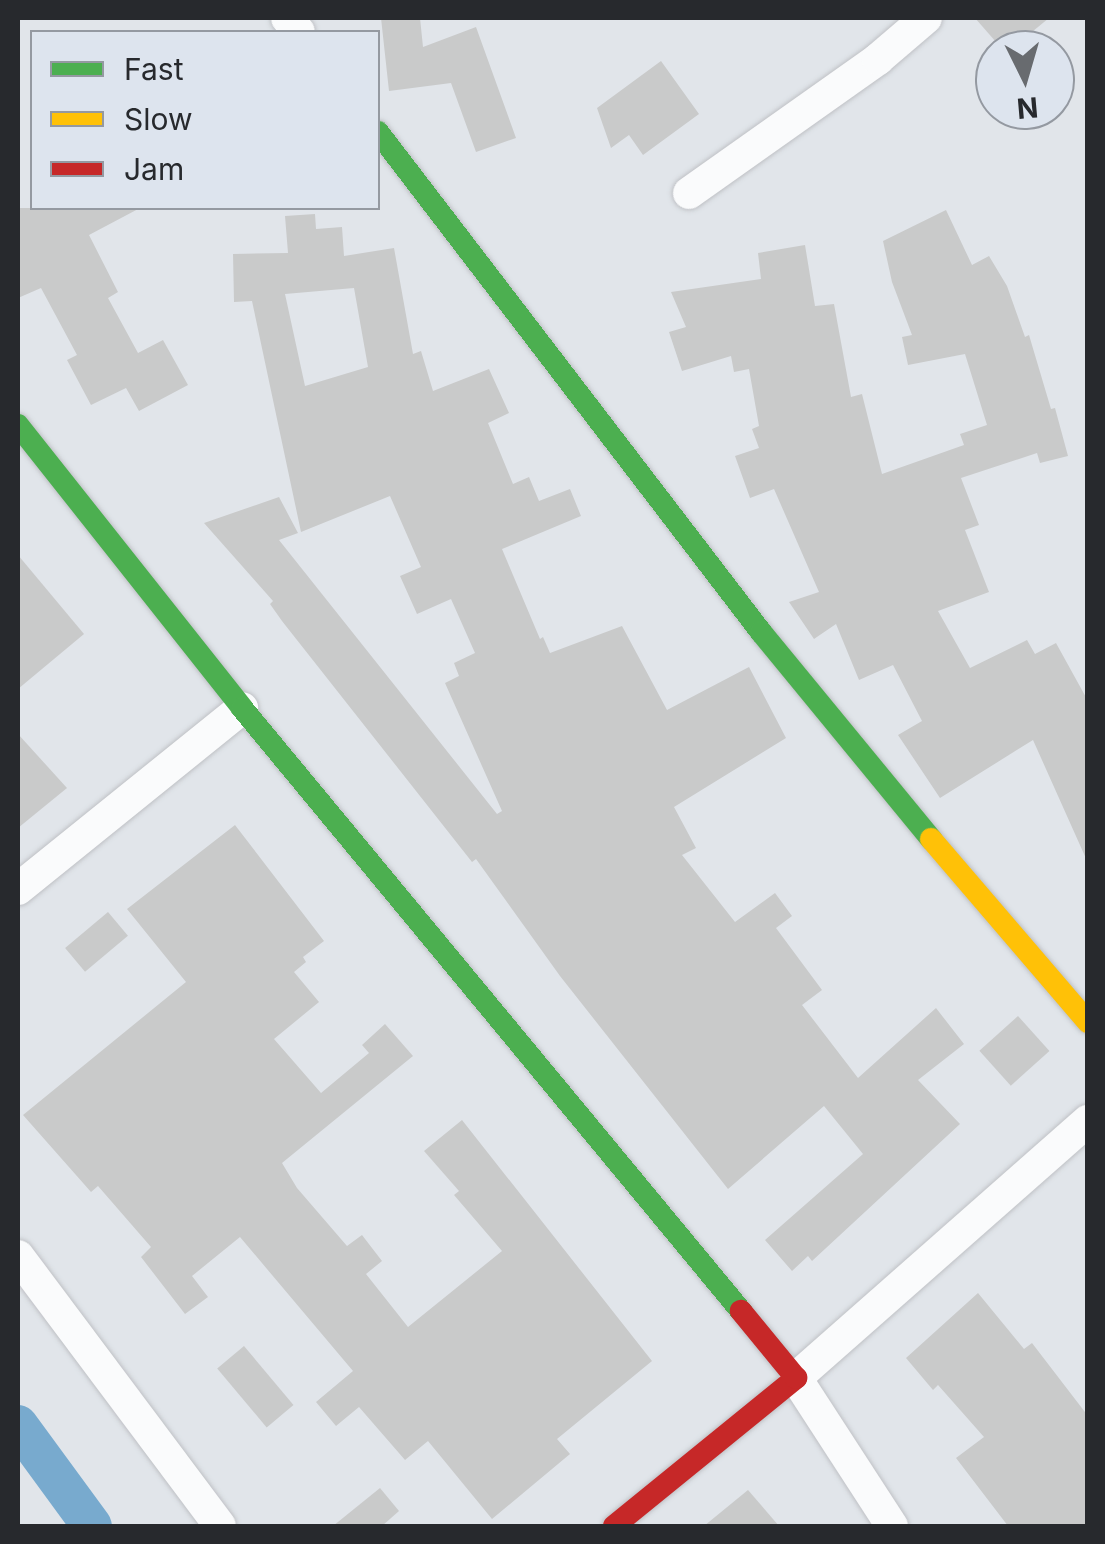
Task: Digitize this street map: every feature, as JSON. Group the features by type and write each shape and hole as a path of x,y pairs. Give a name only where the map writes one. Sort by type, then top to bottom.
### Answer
{"street":[{"path":"690,193 878,60 926,18"},
{"path":"380,135 761,632 1026,955 1088,1022"},
{"path":"18,425 242,708 796,1378 892,1526"},
{"path":"18,889 242,708"},
{"path":"614,1526 796,1378 1088,1121"},
{"path":"18,1256 220,1526"}],"building":[{"path":"381,18 420,18 423,47 476,27 516,138 476,152 451,83 389,91"},
{"path":"975,18 1049,18 1034,30 986,30"},
{"path":"661,61 699,114 643,155 629,135 611,148 597,108"},
{"path":"18,208 136,210 89,235 118,292 108,298 138,353 163,340 188,385 139,411 126,388 91,405 67,360 77,355 41,288 18,298"},
{"path":"946,210 972,265 989,256 1007,286 1025,337 1029,335 1068,456 1040,463 1037,453 961,478 979,525 965,530 989,592 938,611 970,668 1027,640 1035,654 1056,643 1088,701 1088,863 1033,740 940,798 898,735 922,721 893,665 859,680 836,624 814,639 789,602 819,592 774,489 750,498 735,456 759,448 752,429 759,426 749,369 734,372 731,356 682,371 669,332 686,327 671,292 761,279 758,253 805,245 815,306 834,304 851,397 862,394 882,474 964,445 960,434 987,425 965,354 908,365 902,337 912,335 892,282 883,241"},
{"path":"315,214 316,229 342,227 344,256 394,248 413,354 421,351 433,391 489,369 509,413 488,423 513,484 529,477 539,501 570,489 581,516 502,549 540,639 543,637 550,653 622,626 667,710 749,667 786,738 674,807 696,848 682,855 735,922 775,893 792,916 776,928 822,990 802,1005 858,1078 936,1008 964,1044 918,1080 960,1124 812,1261 808,1256 792,1271 765,1240 863,1154 824,1106 728,1189 560,976 476,859 472,862 282,621 270,604 273,601 204,523 279,497 298,533 279,540 497,814 502,811 445,683 459,676 454,663 475,653 451,599 417,614 400,576 421,567 390,496 301,532 252,301 234,302 233,254 288,253 285,216","holes":["354,288 368,367 305,386 285,294"]},
{"path":"18,555 84,634 18,689"},
{"path":"18,734 67,788 18,828"},
{"path":"235,825 324,941 303,957 306,962 294,972 319,1002 274,1039 321,1093 369,1053 362,1045 385,1024 413,1056 282,1163 297,1188 347,1246 362,1235 382,1261 366,1274 408,1327 502,1251 454,1195 459,1191 424,1151 462,1120 652,1361 557,1439 570,1454 492,1519 428,1441 405,1460 359,1407 336,1426 316,1402 353,1371 240,1237 192,1276 208,1297 185,1314 141,1257 151,1247 98,1186 91,1192 23,1115 186,982 127,909"},
{"path":"108,912 128,936 85,972 65,948"},
{"path":"1018,1016 1049,1051 1011,1086 979,1051"},
{"path":"978,1293 1024,1349 1032,1343 1088,1416 1088,1526 1008,1526 956,1458 984,1437 938,1385 933,1390 906,1358"},
{"path":"244,1346 293,1405 267,1427 217,1368"},
{"path":"380,1488 399,1511 382,1526 333,1526"},
{"path":"748,1490 779,1526 704,1526"}],"waterway":[{"path":"18,1425 92,1526"}],"traffic: fast":[{"path":"380,135 761,632 931,839"},
{"path":"18,425 242,708 741,1311"}],"traffic: slow":[{"path":"931,839 1088,1022"}],"traffic: jam":[{"path":"614,1526 796,1378 741,1311"}]}
